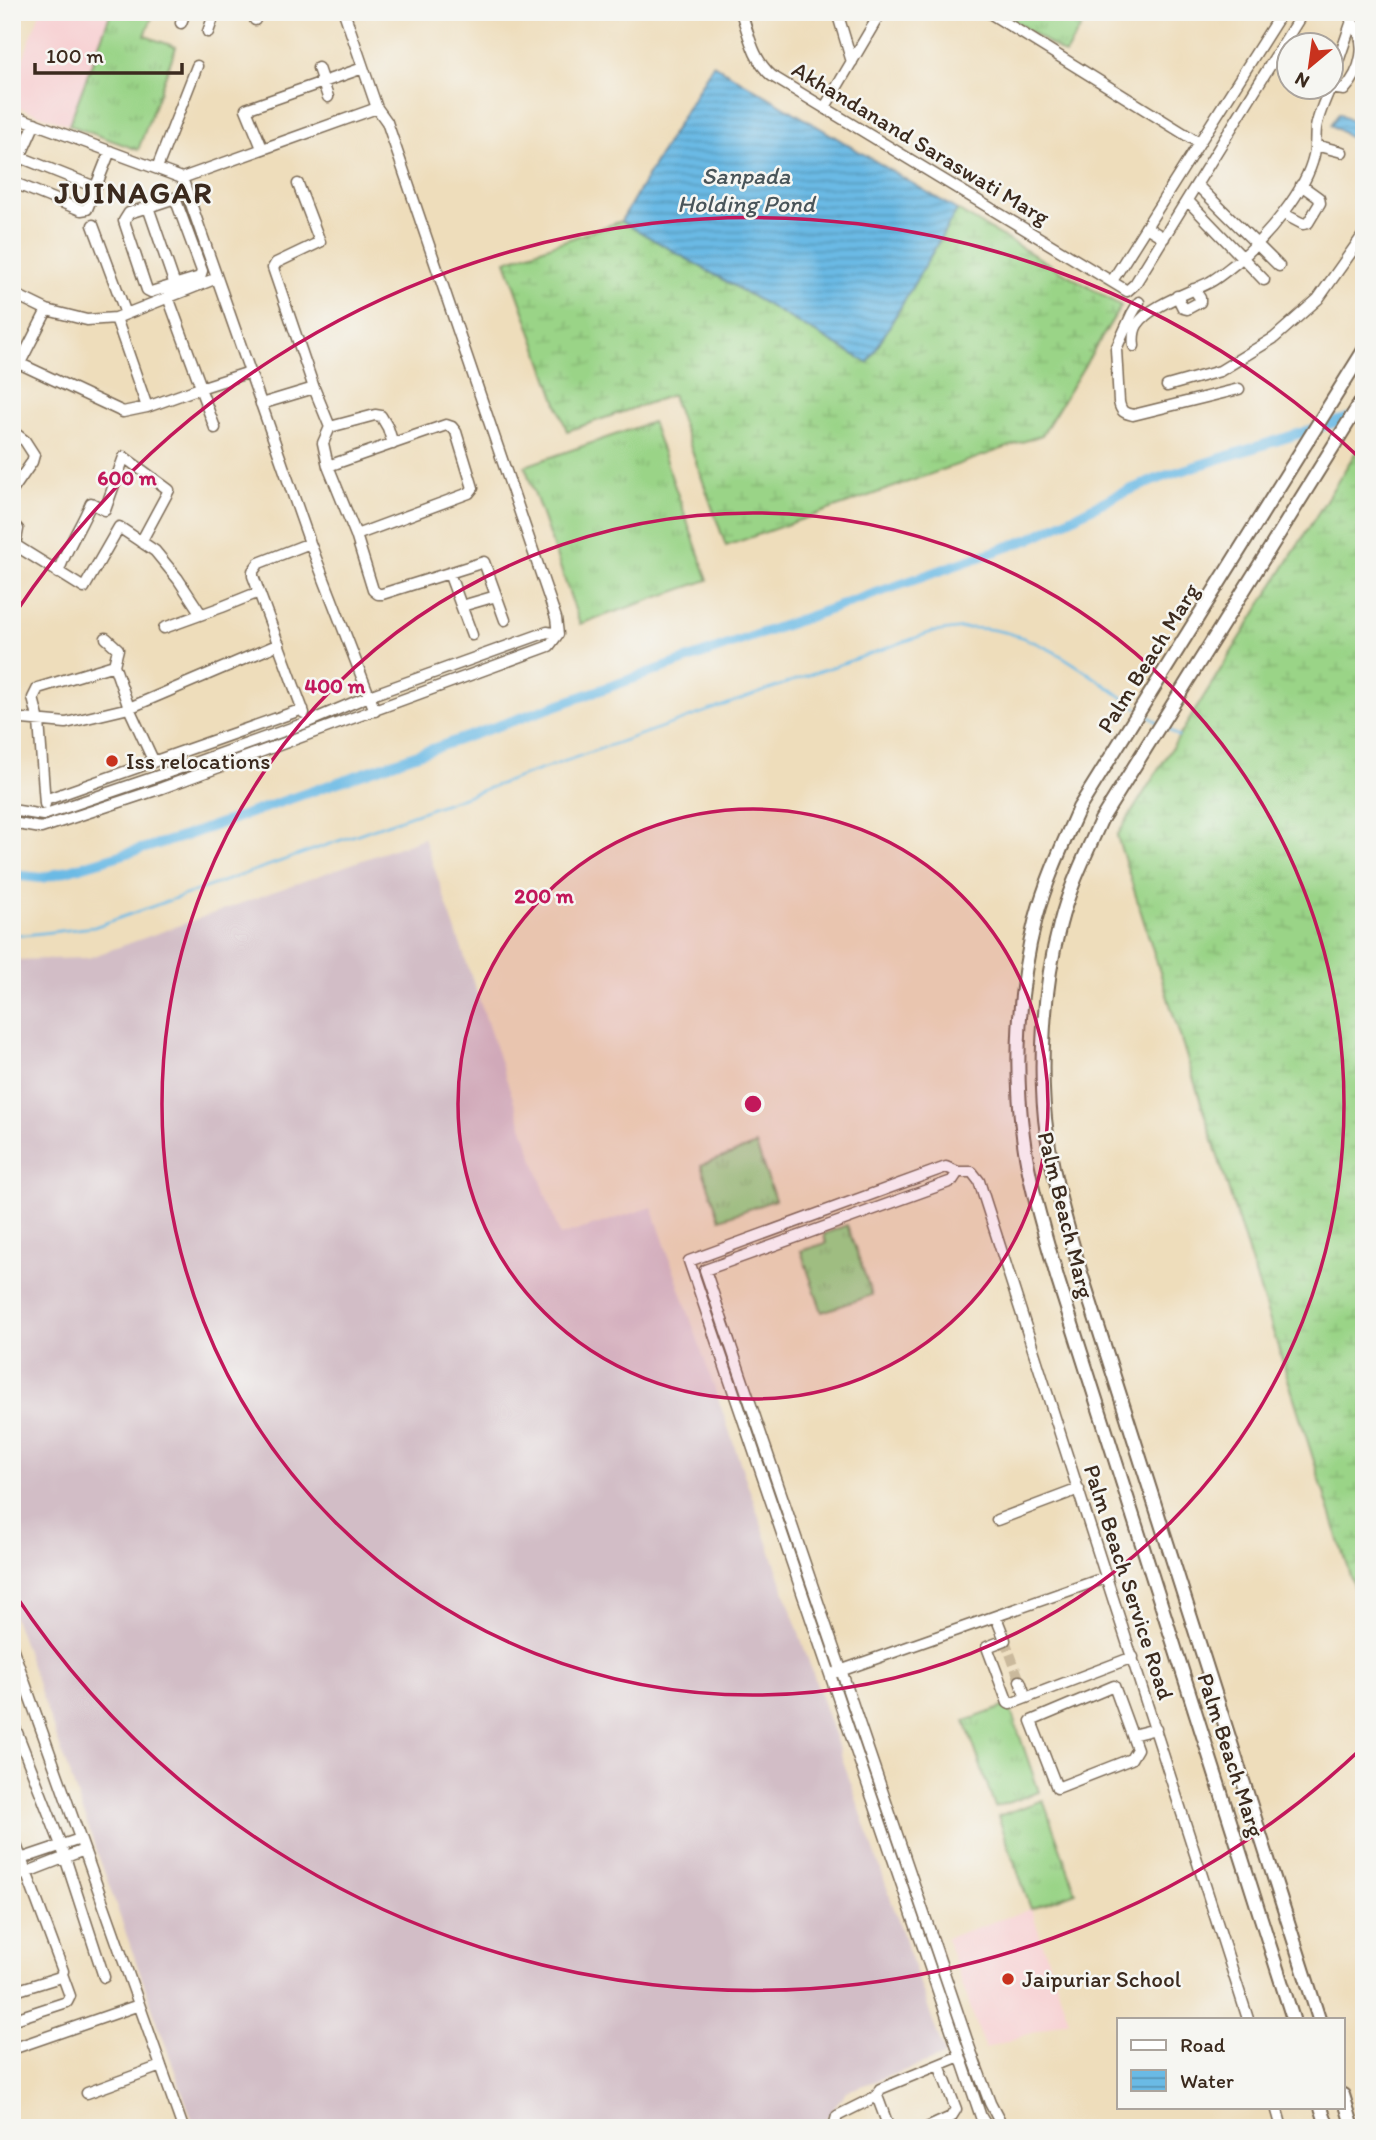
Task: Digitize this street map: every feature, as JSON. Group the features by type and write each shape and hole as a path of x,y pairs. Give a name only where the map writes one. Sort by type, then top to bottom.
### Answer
{"main road":[{"name":"Palm Beach Marg","path":"1293,2018 1056,1277 1036,1202 1023,1137 1018,1071 1021,1003 1036,919 1052,869 1079,808 1364,350"},
{"name":"Palm Beach Marg","path":"1319,2018 1080,1270 1059,1197 1047,1134 1042,1071 1045,1006 1060,925 1075,878 1101,820 1364,397"},
{"path":"1344,2098 1353,2128"},
{"path":"1321,2108 1328,2128"}],"street":[{"path":"181,23 185,12"},
{"path":"208,32 215,12"},
{"path":"344,12 377,108 392,135 551,605 558,634"},
{"name":"Akhandanand Saraswati Marg","path":"741,12 762,67 772,76 1112,281 1144,304 1132,314 1116,349 1121,410 1133,415 1239,389"},
{"path":"837,12 852,62"},
{"path":"825,107 881,12"},
{"path":"988,12 1199,143"},
{"path":"1112,281 1282,12 1297,22"},
{"path":"1127,291 1135,284 1188,201 1303,12"},
{"path":"1344,44 1353,17"},
{"path":"1344,90 1351,82 1361,60 1363,39 1353,17"},
{"path":"1253,58 1267,68"},
{"path":"157,168 197,66"},
{"path":"318,68 328,97"},
{"path":"262,148 246,109 363,68"},
{"path":"1226,101 1243,111"},
{"path":"1134,346 1133,334 1144,316 1177,296 1211,282 1256,246 1284,214 1314,156 1316,125 1324,102"},
{"path":"12,115 182,177 377,108"},
{"path":"12,175 35,123"},
{"path":"1315,145 1342,152"},
{"path":"12,182 81,210 87,209 110,150"},
{"path":"20,158 95,187"},
{"path":"182,177 310,543 375,711"},
{"path":"298,184 320,242 276,262 273,268 330,427 323,443 328,466 356,534 373,590 378,594 484,562 505,620"},
{"path":"1197,185 1279,266"},
{"path":"1284,214 1303,224 1308,223 1320,203 1320,198 1301,185"},
{"path":"12,293 47,310 88,320 121,316 174,292 200,277 202,271 176,198 129,213 124,221 147,290 174,292 217,278"},
{"path":"1188,201 1264,280"},
{"path":"148,207 200,387 215,428"},
{"path":"93,225 147,407"},
{"path":"1146,227 1164,238"},
{"path":"1167,386 1220,371 1274,338 1318,299 1364,234"},
{"path":"1177,296 1183,308 1187,309 1200,302 1194,289"},
{"path":"47,310 16,362 122,412 147,407 250,372"},
{"path":"261,404 314,388"},
{"path":"330,427 375,415 381,416 393,444"},
{"path":"328,466 435,428 446,425 452,427 472,488 469,493 356,534"},
{"path":"12,431 25,441 34,455 12,491"},
{"path":"58,573 63,556 91,503 105,510 124,457 169,490 141,542"},
{"path":"12,523 18,529 14,547 84,588 119,527 155,551 201,614"},
{"path":"310,543 256,566 253,576 312,733"},
{"path":"449,573 472,635"},
{"path":"164,628 259,592"},
{"path":"461,607 496,596"},
{"path":"12,810 43,815 308,722 369,696 547,632 558,634"},
{"path":"12,823 41,828 163,788 549,646 558,634"},
{"path":"106,638 118,649 114,665 129,708 153,760"},
{"path":"12,718 66,723 129,708 279,644"},
{"path":"41,828 45,800 39,721 33,698 38,688 114,665"},
{"path":"45,800 303,709"},
{"path":"689,1261 946,1167 958,1172 952,1181 705,1270"},
{"name":"Palm Beach Service Road","path":"958,1172 972,1172 979,1181 1248,2018"},
{"path":"689,1261 705,1270 960,2056 981,2118 988,2128"},
{"path":"689,1261 978,2071 1003,2128"},
{"path":"997,1520 1079,1489"},
{"path":"836,1672 1107,1577"},
{"path":"996,1616 1004,1640 987,1647 1008,1703 1133,1657"},
{"path":"12,1647 15,1665 183,2128"},
{"path":"1020,1681 1026,1698"},
{"path":"1114,1686 1132,1735 1137,1749 1131,1759 1057,1788 1031,1721 1114,1686"},
{"path":"1132,1735 1156,1729"},
{"path":"16,1730 61,1845 104,1977"},
{"path":"12,1834 16,1860 26,1872 70,1996 67,2002 18,2018"},
{"path":"16,1860 80,1839"},
{"path":"12,1878 84,1850"},
{"path":"12,1992 62,1974"},
{"path":"12,2049 139,2005"},
{"path":"838,2128 835,2123 836,2116 877,2096 880,2089 960,2056"},
{"path":"927,2128 951,2117 956,2109 939,2065"},
{"path":"88,2093 161,2066"},
{"path":"877,2096 889,2128"},
{"path":"1276,2108 1282,2128"},
{"path":"940,2128 948,2124 953,2128"}],"shaded area":[{"path":"40,12 111,12 69,125 12,105 12,89"},
{"path":"424,838 560,1236 652,1207 945,2056 847,2091 819,2128 195,2128 12,1612 12,960 88,958"},
{"name":"Jaipuriar School","path":"1031,1909 1069,2020 985,2049 946,1938"}],"green space":[{"path":"111,12 154,12 145,36 176,47 138,150 69,125"},
{"path":"1015,12 1090,12 1065,54 1011,19"},
{"path":"957,210 1121,306 1042,435 726,546 672,395 567,431 506,261 621,221 868,363"},
{"path":"652,422 708,580 580,624 525,466"},
{"path":"1364,439 1364,1620 1117,836"},
{"path":"756,1145 775,1200 720,1219 701,1165"},
{"path":"847,1225 872,1295 822,1312 801,1251 826,1243 824,1234"},
{"path":"1009,1705 1039,1792 995,1807 965,1721"},
{"path":"1043,1800 1076,1892 1031,1909 998,1816"}],"water":[{"name":"Sanpada Holding Pond","path":"713,64 957,210 868,363 621,221"},
{"path":"1339,113 1364,129 1364,146 1331,125"}],"waterway":[{"path":"12,875 42,878 179,838 1030,539 1117,495 1165,476 1364,413"},
{"path":"12,934 25,935 94,927 932,632 975,628 1020,636 1081,668 1137,708"},
{"path":"1142,711 1157,722"},
{"path":"1165,727 1178,736"}],"tunnel":[{"path":"1005,1640 1020,1681"}],"place":[{"name":"Iss relocations","path":"112,761"},
{"name":"Jaipuriar School","path":"1008,1979"}],"district":[{"name":"JUINAGAR","path":"134,192"}]}
